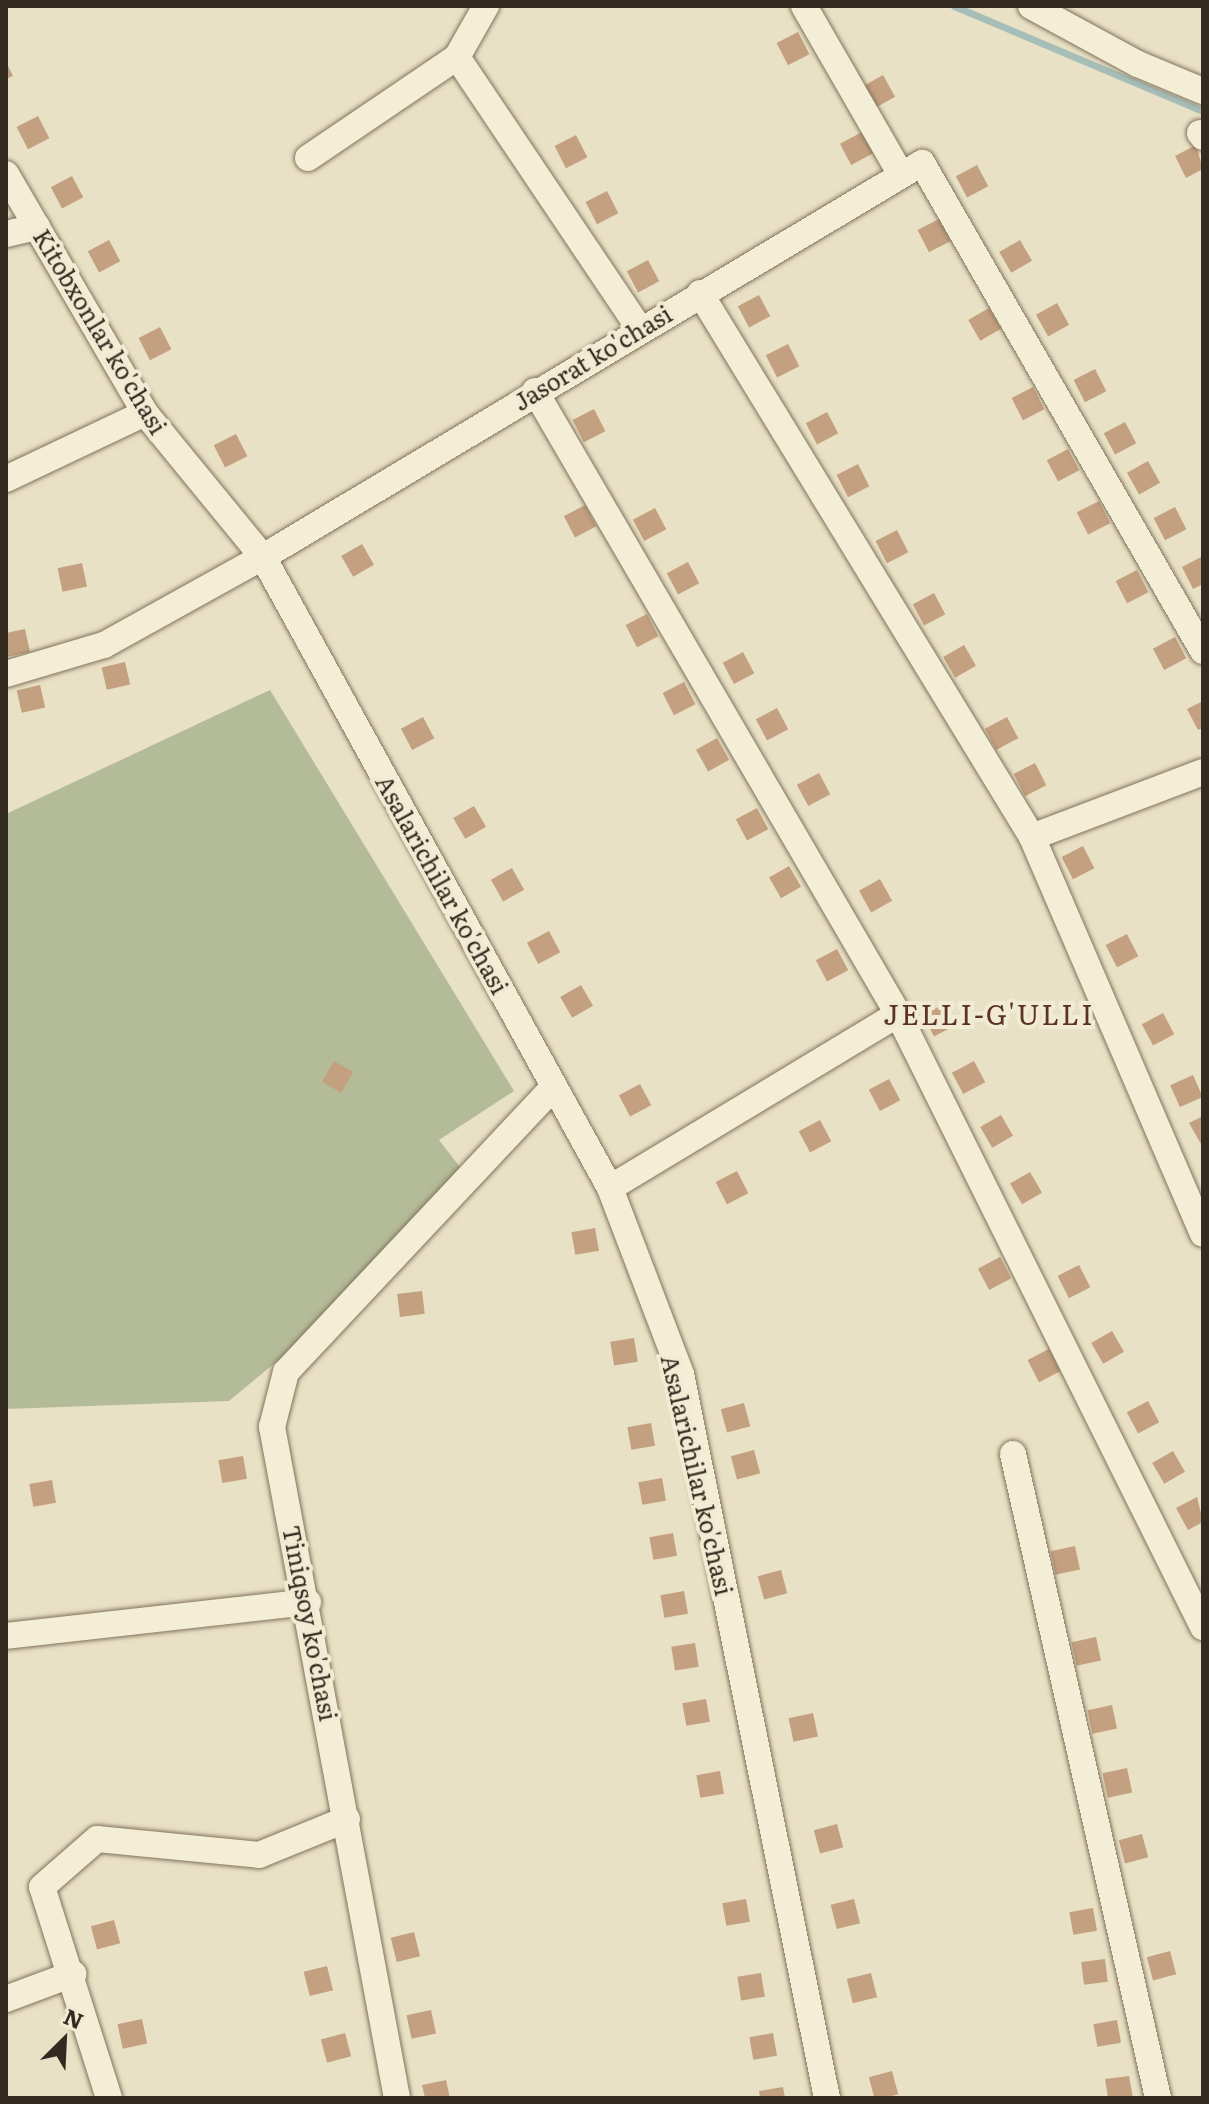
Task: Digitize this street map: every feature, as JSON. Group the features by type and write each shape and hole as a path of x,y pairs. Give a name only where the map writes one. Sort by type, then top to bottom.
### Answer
{"street":[{"path":"308,158 457,57 486,6"},
{"path":"804,6 912,169 1203,651"},
{"path":"1031,6 1138,64 1203,91"},
{"path":"457,57 640,329"},
{"name":"Jasorat ko'chasi","path":"6,674 104,645 263,557 535,391 912,169"},
{"name":"Kitobxonlar ko'chasi","path":"6,174 145,413 263,557"},
{"path":"6,234 37,227"},
{"path":"700,293 1032,837 1203,1234"},
{"path":"535,391 898,1014 1203,1627"},
{"path":"6,479 145,413"},
{"name":"Asalarichilar ko'chasi","path":"263,557 610,1188 681,1374 827,2098"},
{"path":"1032,837 1203,772"},
{"path":"610,1188 898,1014"},
{"name":"Tiniqsoy ko'chasi","path":"397,2098 308,1602 272,1427 286,1372 554,1087"},
{"path":"1013,1454 1158,2098"},
{"path":"6,1636 308,1602"},
{"path":"109,2098 73,1974 42,1887 97,1839 259,1855 347,1819"},
{"path":"6,1999 73,1974"}],"green space":[{"path":"270,690 514,1091 439,1140 463,1171 343,1306 229,1401 6,1409 6,814"}],"building":[{"path":"798,32 809,54 788,65 777,43"},
{"path":"6,62 13,76 6,79"},
{"path":"883,75 895,97 874,109 862,87"},
{"path":"38,116 49,138 28,149 17,127"},
{"path":"862,132 873,153 851,165 840,144"},
{"path":"576,135 587,157 566,168 555,146"},
{"path":"1196,145 1203,169 1186,178 1175,156"},
{"path":"977,165 988,186 967,197 956,176"},
{"path":"72,176 83,197 62,208 51,187"},
{"path":"607,191 618,213 597,224 586,202"},
{"path":"939,219 950,241 929,252 918,230"},
{"path":"109,240 120,261 99,272 88,251"},
{"path":"1020,240 1032,261 1011,273 999,252"},
{"path":"648,260 659,281 638,292 627,271"},
{"path":"759,295 770,316 749,327 738,306"},
{"path":"1057,303 1069,325 1048,337 1036,315"},
{"path":"989,308 1001,329 980,341 968,320"},
{"path":"160,327 171,349 150,360 139,338"},
{"path":"788,344 799,366 777,378 766,355"},
{"path":"1095,369 1106,391 1085,402 1074,380"},
{"path":"1033,387 1044,409 1023,420 1012,398"},
{"path":"594,409 605,431 584,442 573,420"},
{"path":"827,412 838,433 817,444 806,423"},
{"path":"1125,422 1136,443 1115,454 1104,433"},
{"path":"236,434 247,456 225,468 214,445"},
{"path":"1068,449 1079,470 1058,481 1047,460"},
{"path":"1148,461 1160,483 1139,495 1127,473"},
{"path":"858,464 869,486 848,497 837,475"},
{"path":"1099,501 1110,523 1088,535 1077,512"},
{"path":"585,505 596,526 575,537 564,516"},
{"path":"1175,507 1186,529 1165,540 1154,518"},
{"path":"655,508 666,529 644,541 633,520"},
{"path":"897,530 908,552 887,563 876,541"},
{"path":"362,544 374,565 353,577 341,556"},
{"path":"1203,556 1203,584 1193,589 1182,567"},
{"path":"688,562 699,583 678,594 667,573"},
{"path":"82,563 87,586 63,592 58,568"},
{"path":"1137,570 1148,592 1127,603 1116,581"},
{"path":"934,593 945,614 924,625 913,604"},
{"path":"647,614 658,636 637,647 626,625"},
{"path":"25,629 30,652 6,657 6,633"},
{"path":"1175,637 1186,658 1164,670 1153,649"},
{"path":"964,645 976,666 955,678 943,657"},
{"path":"743,652 754,673 734,684 723,663"},
{"path":"125,662 130,684 107,690 102,667"},
{"path":"684,682 695,704 674,715 663,693"},
{"path":"40,685 45,707 22,713 17,690"},
{"path":"1203,701 1203,728 1198,730 1187,709"},
{"path":"777,708 788,729 767,740 756,719"},
{"path":"423,717 434,738 412,750 401,729"},
{"path":"1007,717 1018,738 996,750 985,729"},
{"path":"717,738 729,760 708,772 696,750"},
{"path":"1035,763 1046,785 1025,796 1014,774"},
{"path":"819,773 830,794 808,806 797,785"},
{"path":"474,806 486,827 465,839 453,818"},
{"path":"757,808 768,829 747,840 736,819"},
{"path":"1083,846 1094,868 1073,879 1062,857"},
{"path":"789,866 801,887 781,898 769,878"},
{"path":"512,868 524,890 503,902 491,880"},
{"path":"880,879 892,901 871,913 859,891"},
{"path":"549,931 560,952 538,964 527,943"},
{"path":"1127,934 1138,956 1117,967 1106,945"},
{"path":"837,949 848,970 827,981 816,960"},
{"path":"581,985 593,1006 572,1018 560,997"},
{"path":"944,1004 955,1025 934,1036 923,1015"},
{"path":"1163,1013 1174,1034 1153,1045 1142,1024"},
{"path":"334,1061 353,1072 341,1093 322,1082"},
{"path":"974,1061 985,1082 963,1094 952,1073"},
{"path":"1193,1075 1203,1097 1180,1107 1170,1085"},
{"path":"889,1079 900,1100 880,1111 869,1090"},
{"path":"640,1084 651,1105 630,1116 619,1095"},
{"path":"1001,1115 1013,1136 992,1148 980,1127"},
{"path":"1203,1116 1203,1143 1201,1144 1189,1123"},
{"path":"820,1120 831,1141 810,1152 799,1131"},
{"path":"737,1171 748,1193 727,1204 716,1182"},
{"path":"1030,1172 1042,1193 1022,1204 1010,1184"},
{"path":"595,1228 599,1251 575,1255 571,1232"},
{"path":"1000,1257 1011,1278 989,1290 978,1269"},
{"path":"1079,1265 1090,1287 1069,1298 1058,1276"},
{"path":"422,1291 425,1314 400,1317 397,1294"},
{"path":"1112,1331 1124,1352 1103,1364 1091,1343"},
{"path":"634,1338 638,1362 614,1365 610,1342"},
{"path":"1049,1349 1060,1371 1039,1382 1028,1360"},
{"path":"1148,1401 1159,1422 1138,1433 1127,1412"},
{"path":"744,1403 750,1426 727,1432 721,1409"},
{"path":"651,1423 655,1446 631,1450 627,1427"},
{"path":"754,1450 760,1473 737,1479 731,1456"},
{"path":"1173,1451 1185,1472 1164,1484 1152,1463"},
{"path":"243,1456 247,1479 222,1483 218,1460"},
{"path":"662,1478 666,1501 642,1505 638,1482"},
{"path":"52,1480 56,1503 33,1507 29,1484"},
{"path":"1197,1497 1203,1522 1188,1530 1176,1508"},
{"path":"673,1533 677,1556 653,1560 649,1537"},
{"path":"1075,1546 1080,1569 1056,1575 1051,1551"},
{"path":"781,1570 787,1593 764,1599 758,1576"},
{"path":"684,1591 688,1614 664,1618 660,1595"},
{"path":"1096,1637 1101,1660 1077,1666 1072,1642"},
{"path":"695,1643 699,1667 675,1670 671,1647"},
{"path":"706,1699 710,1722 686,1726 682,1703"},
{"path":"1112,1705 1117,1728 1093,1734 1088,1710"},
{"path":"813,1713 818,1736 794,1742 789,1718"},
{"path":"1127,1768 1132,1792 1108,1798 1103,1773"},
{"path":"720,1771 724,1794 700,1798 696,1775"},
{"path":"837,1824 843,1847 820,1853 814,1830"},
{"path":"1142,1834 1148,1857 1125,1863 1119,1840"},
{"path":"746,1899 750,1922 726,1926 722,1903"},
{"path":"854,1899 860,1923 837,1929 831,1905"},
{"path":"1093,1908 1097,1931 1073,1935 1069,1912"},
{"path":"114,1920 120,1943 97,1949 91,1926"},
{"path":"414,1932 420,1956 397,1962 391,1938"},
{"path":"1170,1951 1176,1974 1153,1980 1147,1957"},
{"path":"1105,1959 1108,1982 1084,1985 1081,1962"},
{"path":"327,1966 333,1990 310,1996 304,1972"},
{"path":"761,1973 765,1997 741,2000 737,1977"},
{"path":"871,1973 877,1997 853,2003 847,1979"},
{"path":"431,2010 436,2033 412,2039 407,2015"},
{"path":"142,2019 147,2043 123,2049 118,2024"},
{"path":"1117,2020 1121,2043 1097,2047 1093,2024"},
{"path":"345,2033 351,2056 327,2063 321,2039"},
{"path":"773,2033 777,2056 753,2060 749,2037"},
{"path":"892,2071 898,2094 874,2098 869,2077"},
{"path":"1129,2076 1133,2098 1108,2098 1105,2079"},
{"path":"446,2080 450,2098 425,2098 422,2085"},
{"path":"783,2087 785,2098 760,2098 759,2091"}],"waterway":[{"path":"954,6 1203,111"}],"district":[{"name":"JELLI-G'ULLI","path":"989,1013"}]}
